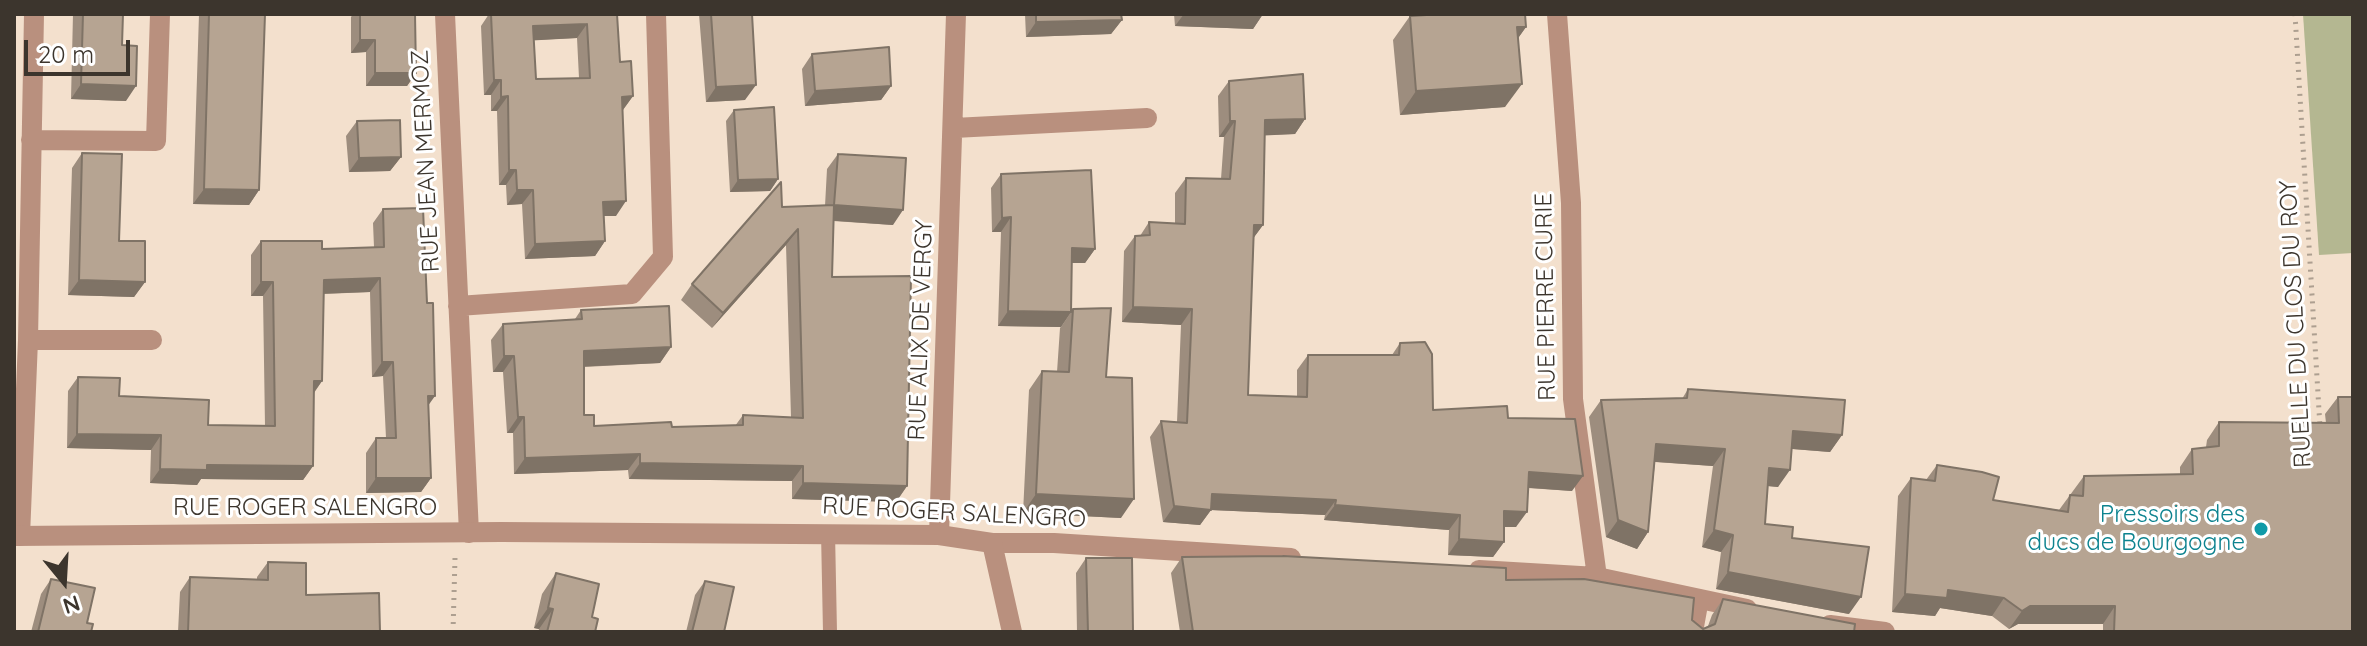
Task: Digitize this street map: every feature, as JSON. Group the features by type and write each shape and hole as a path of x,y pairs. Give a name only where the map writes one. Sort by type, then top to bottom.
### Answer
{"street":[{"path":"17,536 28,340 34,14"},
{"path":"31,140 156,141 160,14"},
{"name":"RUE JEAN MERMOZ","path":"445,14 458,306 462,533"},
{"path":"458,306 632,294 663,257 656,14"},
{"name":"RUE ALIX DE VERGY","path":"939,535 956,14"},
{"name":"RUE PIERRE CURIE","path":"1557,14 1571,203 1573,399 1597,577"},
{"path":"954,128 1147,118"},
{"path":"28,340 152,340"},
{"name":"RUE ROGER SALENGRO","path":"17,536 828,532 939,535 992,543 1054,543 1310,559"},
{"path":"992,543 1012,632"},
{"path":"1453,568 1597,577 1761,612"},
{"path":"1693,632 1699,599"},
{"path":"1807,622 1885,632"}],"lane":[{"path":"828,532 830,632"}],"path":[{"name":"RUELLE DU CLOS DU ROY","path":"2295,14 2320,431"},
{"path":"453,632 462,533"}],"green space":[{"path":"2303,14 2353,14 2353,253 2319,255"}],"building":[{"path":"83,14 123,14 122,45 137,46 136,86 81,84"},
{"path":"209,14 265,14 259,190 204,189"},
{"path":"360,14 415,14 416,73 375,73 375,40 360,40"},
{"path":"491,14 617,14 620,62 631,61 633,96 622,97 626,201 603,202 605,241 535,244 533,190 517,190 516,170 509,170 508,96 501,97 501,80 494,80","holes":["587,24 590,78 536,79 533,26"]},
{"path":"711,14 752,14 756,85 716,87"},
{"path":"1036,14 1121,14 1122,20 1036,22"},
{"path":"1525,14 1526,27 1517,27 1522,84 1416,91 1410,16"},
{"path":"889,47 891,86 815,91 812,54"},
{"path":"1303,74 1305,119 1265,120 1263,225 1254,225 1248,395 1307,397 1308,355 1399,355 1400,343 1425,342 1432,354 1433,410 1507,406 1508,418 1575,419 1583,476 1529,472 1527,512 1504,511 1504,542 1459,539 1460,515 1335,505 1336,500 1212,494 1211,510 1174,506 1161,421 1187,423 1192,309 1133,307 1135,236 1150,235 1149,222 1185,224 1186,178 1230,179 1235,121 1230,121 1229,81"},
{"path":"774,107 778,179 738,180 734,110"},
{"path":"400,120 401,157 359,158 357,121"},
{"path":"82,153 122,154 119,241 145,241 145,282 79,280"},
{"path":"838,154 906,158 903,210 834,205"},
{"path":"1091,170 1095,249 1072,248 1071,312 1008,311 1011,217 1002,218 1001,174"},
{"path":"781,182 782,207 834,205 832,277 911,276 907,486 803,483 803,466 640,463 640,454 525,458 524,417 518,417 514,356 504,356 503,324 582,319 581,310 669,306 671,347 584,351 584,415 594,415 594,426 671,422 672,427 743,425 743,415 803,418 798,229 723,313 692,284"},
{"path":"423,208 427,303 433,303 435,396 428,396 431,478 376,478 376,438 396,438 393,362 382,362 380,278 324,280 322,381 314,381 313,466 207,465 207,470 160,469 161,435 77,434 78,377 120,378 119,396 209,400 208,425 275,426 273,282 261,282 261,241 322,241 322,249 384,247 383,209"},
{"path":"1111,308 1106,377 1132,378 1134,499 1036,494 1042,371 1069,372 1073,309"},
{"path":"1688,389 1845,400 1842,435 1793,431 1790,470 1769,468 1765,524 1793,527 1792,538 1869,547 1861,597 1728,572 1733,535 1714,530 1725,449 1656,444 1648,532 1618,520 1601,400 1687,398"},
{"path":"2338,397 2353,397 2353,632 2114,632 2115,606 2030,606 2022,611 2004,598 1948,590 1947,598 1905,594 1911,478 1935,481 1937,465 1999,477 1993,500 2068,512 2070,495 2083,496 2084,476 2193,474 2192,449 2219,446 2219,422 2339,423"},
{"path":"1283,556 1506,568 1506,580 1584,579 1694,598 1692,620 1703,629 1715,624 1723,599 1855,624 1854,632 1193,632 1182,557"},
{"path":"1086,558 1132,558 1133,632 1088,632"},
{"path":"268,562 306,563 306,595 379,593 380,632 188,632 190,577 268,580"},
{"path":"556,573 599,584 592,617 598,619 595,632 547,632 553,609 548,608"},
{"path":"51,579 95,588 87,623 93,624 91,632 38,632"},
{"path":"705,581 734,587 724,632 692,632"}],"place":[{"name":"Pressoirs des ducs de Bourgogne","path":"2261,529"}]}
